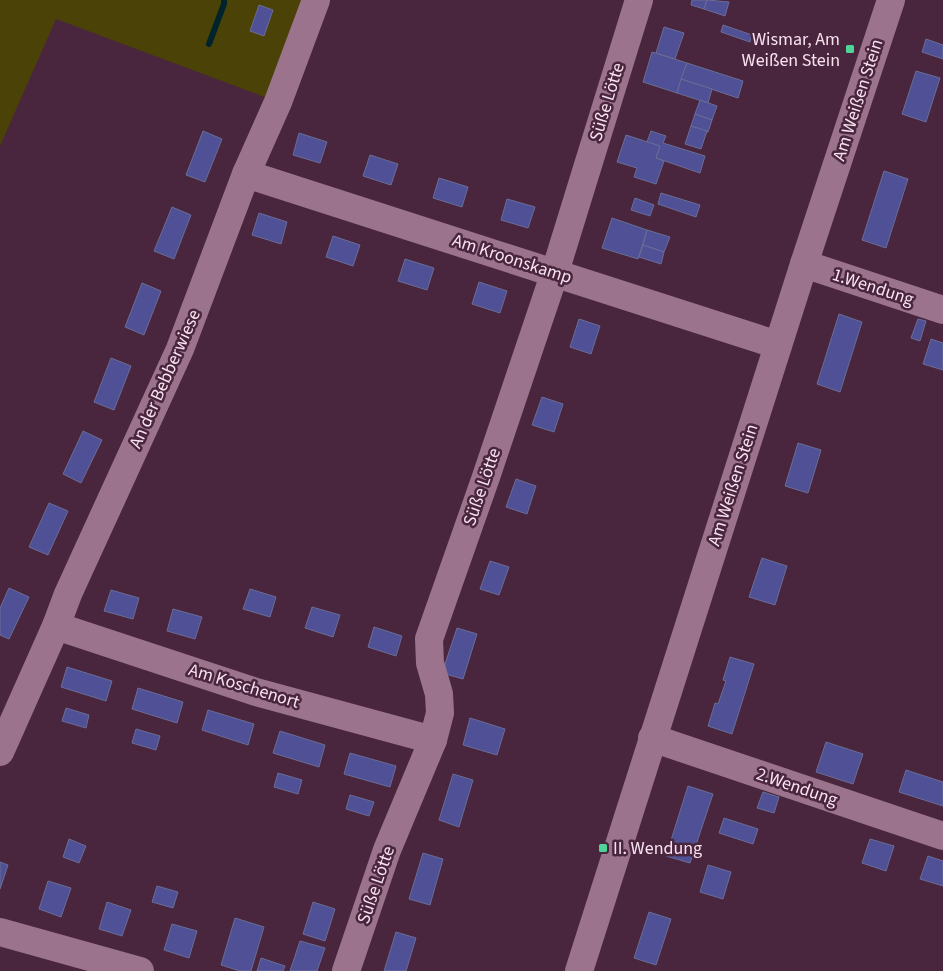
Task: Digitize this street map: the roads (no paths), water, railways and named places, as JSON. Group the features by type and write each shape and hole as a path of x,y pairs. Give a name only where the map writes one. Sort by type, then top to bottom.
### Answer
{"street":[{"name":"An der Bebberwiese","path":"0,752 56,626 68,594 180,349 246,174 278,102 316,0"},
{"name":"Süße Lötte","path":"346,971 387,850 433,740 440,713 439,694 430,663 429,639 555,272 639,0"},
{"name":"Am Weißen Stein","path":"579,971 804,264 891,0"},
{"name":"Am Kroonskamp","path":"246,174 778,345"},
{"name":"1.Wendung","path":"804,264 943,310"},
{"name":"Am Koschenort","path":"56,626 256,692 433,740"},
{"name":"2.Wendung","path":"652,738 943,836"},
{"path":"0,932 140,971"}],"waterway":[{"path":"209,44 224,0"}],"place":[{"name":"Wismar, Am Weißen Stein","path":"850,49"},
{"name":"II. Wendung","path":"603,848"}]}
